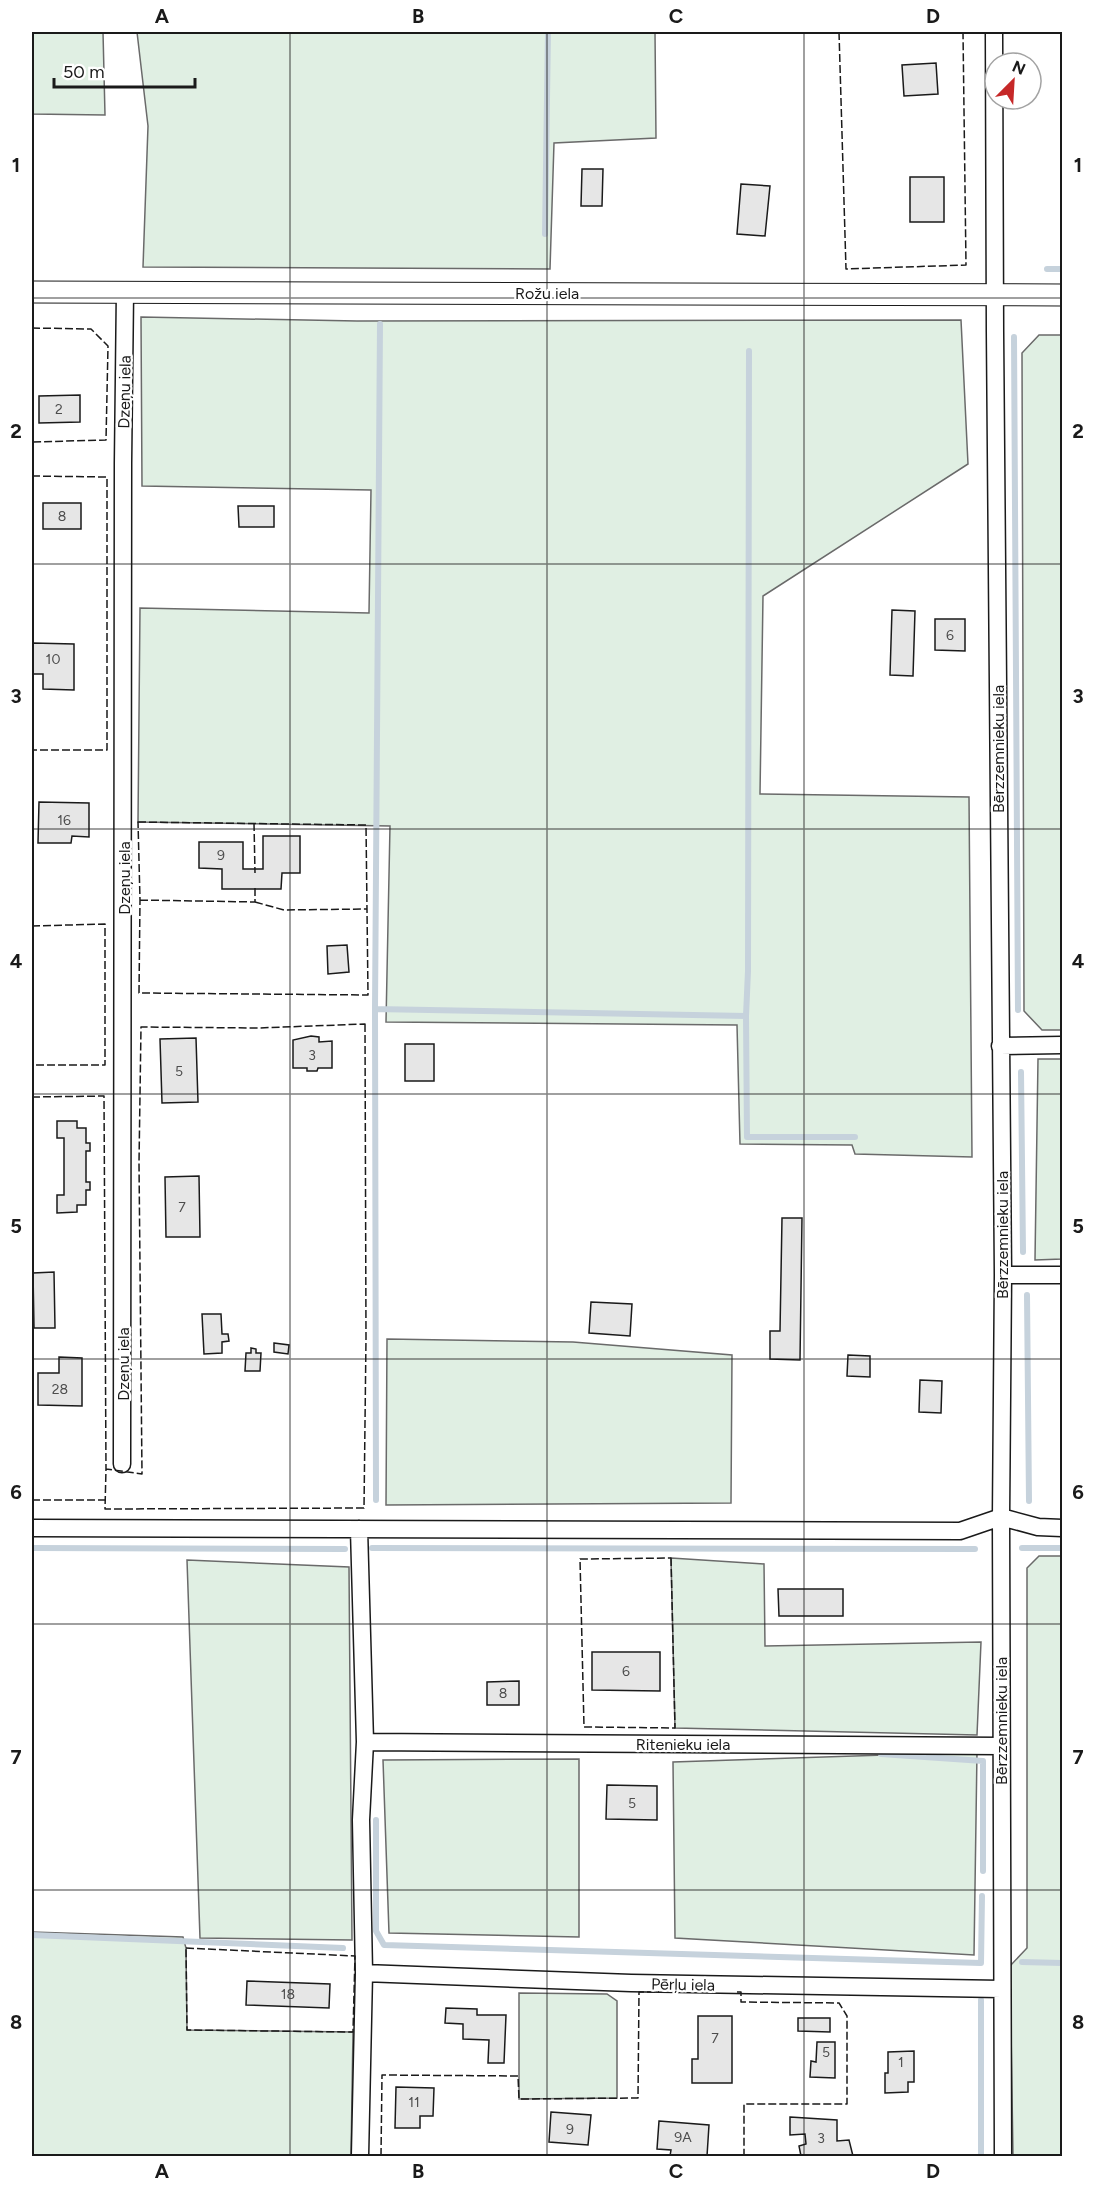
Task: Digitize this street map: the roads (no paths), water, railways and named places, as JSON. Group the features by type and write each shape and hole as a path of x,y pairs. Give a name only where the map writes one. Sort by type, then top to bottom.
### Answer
{"street":[{"name":"Bērzzemnieku iela","path":"994,32 1003,1275 1000,1517 1003,2157"},
{"name":"Rožu iela","path":"32,292 125,291 995,304 1062,295"},
{"name":"Dzeņu iela","path":"122,1464 125,291"},
{"path":"1000,1046 1062,1046"},
{"path":"1003,1275 1062,1275"},
{"path":"32,1528 960,1531 1000,1517 1038,1527 1062,1528"},
{"path":"359,1529 365,1742 362,1820 364,1973 360,2157"},
{"name":"Ritenieku iela","path":"365,1742 1001,1746"},
{"name":"Pērļu iela","path":"364,1973 631,1983 1001,1989"}],"waterway":[{"path":"545,234 548,32"},
{"path":"1047,269 1062,269"},
{"path":"376,1500 375,1009 380,324"},
{"path":"1014,337 1018,1010"},
{"path":"749,351 747,1137 855,1137"},
{"path":"375,1009 746,1016"},
{"path":"1021,1072 1023,1252"},
{"path":"1027,1295 1029,1501"},
{"path":"32,1548 345,1549"},
{"path":"372,1548 975,1549"},
{"path":"1022,1548 1062,1548"},
{"path":"881,1754 983,1761 983,1871"},
{"path":"376,1820 376,1931 384,1945 981,1963 982,1896"},
{"path":"32,1935 343,1948"},
{"path":"1022,1962 1062,1963"},
{"path":"981,2000 981,2156"}]}
